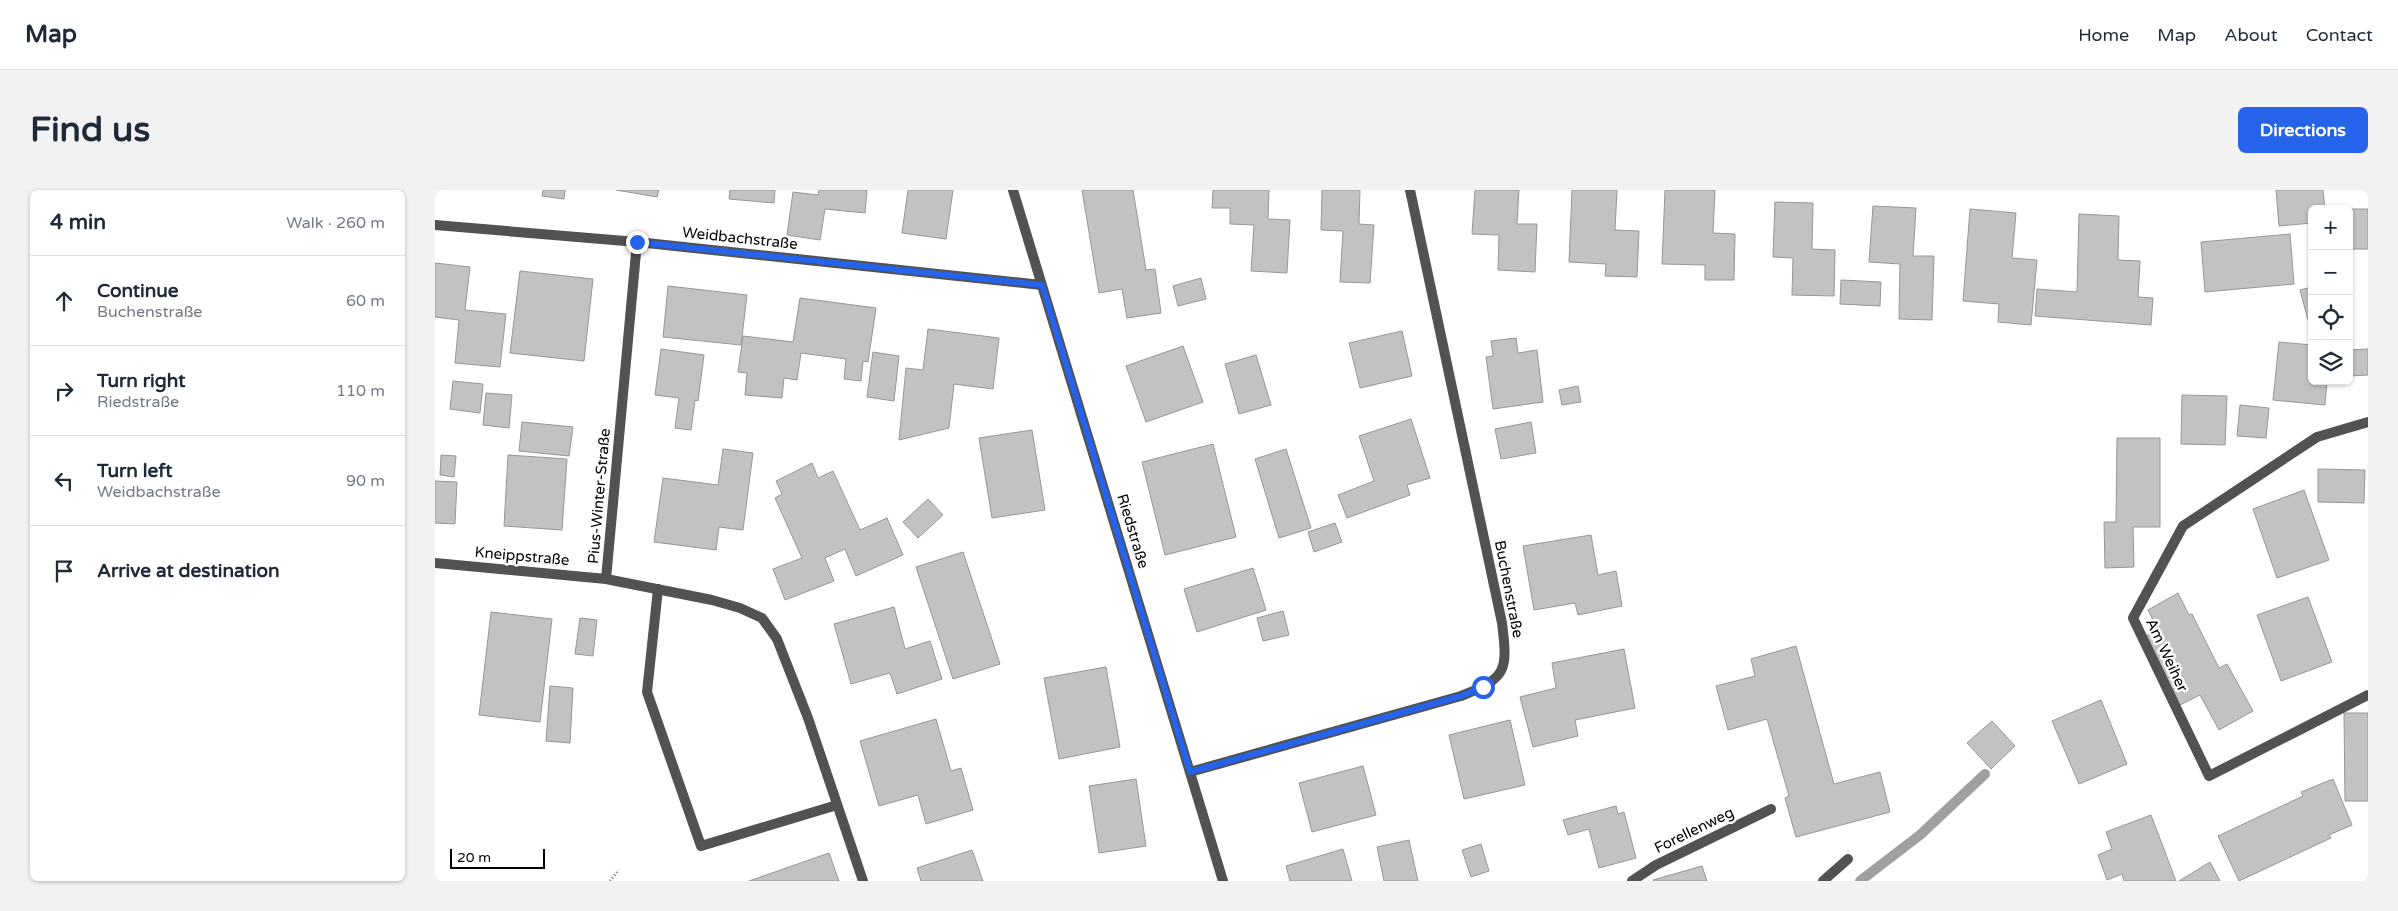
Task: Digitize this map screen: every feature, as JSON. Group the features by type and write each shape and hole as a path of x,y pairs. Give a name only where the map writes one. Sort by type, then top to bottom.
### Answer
{"street":[{"name":"Riedstraße","path":"1013,190 1223,881"},
{"name":"Buchenstraße","path":"1190,772 1461,696 1495,680 1503,668 1505,652 1502,623 1410,190"},
{"name":"Weidbachstraße","path":"435,225 637,242 1042,285"},
{"name":"Pius-Winter-Straße","path":"637,242 606,579 713,600 740,608 762,618 777,639 808,718 863,881"},
{"name":"Am Weiher","path":"2368,422 2317,437 2183,526 2133,618 2209,776 2368,695"},
{"name":"Kneippstraße","path":"435,563 606,579"},
{"path":"658,589 647,692 701,846 837,805"},
{"name":"Forellenweg","path":"1632,881 1656,865 1771,809"},
{"path":"1823,881 1849,859"}],"path":[{"path":"610,881 619,870"}],"building":[{"path":"543,190 565,190 564,199 542,196"},
{"path":"616,190 659,190 657,197"},
{"path":"730,190 775,190 774,203 729,199"},
{"path":"819,190 867,190 865,213 825,209 820,240 787,235 793,192 818,195"},
{"path":"908,190 953,190 946,239 902,233"},
{"path":"1082,190 1133,190 1146,270 1155,269 1161,313 1127,318 1122,289 1099,293"},
{"path":"1213,190 1269,190 1268,219 1290,220 1287,273 1251,271 1254,225 1230,224 1230,208 1212,208"},
{"path":"1322,190 1360,190 1359,224 1374,225 1370,283 1340,282 1343,231 1321,230"},
{"path":"1475,190 1519,190 1517,224 1537,224 1535,272 1498,270 1499,235 1472,234"},
{"path":"1572,190 1617,190 1615,230 1639,231 1637,277 1605,276 1606,264 1569,262"},
{"path":"1665,190 1715,190 1713,233 1735,234 1734,280 1705,280 1705,265 1662,264"},
{"path":"2276,190 2323,190 2325,205 2308,205 2308,223 2279,226"},
{"path":"1775,202 1813,203 1812,249 1835,250 1834,296 1792,295 1793,258 1773,257"},
{"path":"1873,206 1916,208 1913,256 1934,256 1932,320 1899,319 1900,264 1869,262"},
{"path":"1970,209 2016,213 2012,258 2037,260 2031,325 1998,322 1999,304 1963,301"},
{"path":"2353,209 2368,209 2368,249 2353,249"},
{"path":"2079,214 2119,216 2118,260 2140,261 2138,297 2153,298 2151,325 2035,316 2037,289 2077,292"},
{"path":"2290,234 2294,284 2205,292 2201,242"},
{"path":"435,263 470,267 465,310 506,314 500,367 455,363 459,320 435,317"},
{"path":"520,271 593,279 584,361 510,353"},
{"path":"1201,278 1206,299 1178,306 1173,286"},
{"path":"1841,280 1881,282 1880,306 1840,304"},
{"path":"668,286 747,295 741,345 663,337"},
{"path":"2308,288 2308,320 2300,290"},
{"path":"800,298 876,308 868,362 863,361 861,381 844,379 846,359 801,353 797,380 784,378 782,398 745,395 747,373 738,372 743,336 793,342"},
{"path":"928,329 999,338 993,389 954,384 949,428 899,440 906,368 923,370"},
{"path":"1402,331 1412,376 1360,388 1349,343"},
{"path":"1516,338 1518,353 1537,350 1543,402 1493,409 1486,357 1493,356 1491,341"},
{"path":"2279,342 2308,345 2308,385 2327,385 2325,405 2273,400"},
{"path":"1183,346 1203,402 1146,422 1126,366"},
{"path":"661,349 704,355 698,401 695,400 691,430 675,428 679,398 655,395"},
{"path":"2368,349 2368,375 2353,376 2353,350"},
{"path":"873,352 899,356 894,401 867,397"},
{"path":"1256,355 1271,405 1239,414 1225,364"},
{"path":"453,381 483,384 480,413 450,409"},
{"path":"1578,386 1581,402 1562,405 1559,390"},
{"path":"486,393 512,395 509,428 483,425"},
{"path":"2182,395 2227,396 2225,445 2181,444"},
{"path":"2240,405 2269,408 2266,438 2237,436"},
{"path":"1411,419 1430,478 1407,485 1410,495 1347,518 1338,495 1374,481 1359,436"},
{"path":"522,422 573,427 569,456 519,451"},
{"path":"1531,422 1536,453 1501,459 1495,429"},
{"path":"1032,430 1045,510 992,518 979,438"},
{"path":"2117,438 2160,438 2160,527 2133,527 2134,567 2105,568 2104,522 2116,522"},
{"path":"1213,444 1236,537 1165,555 1142,462"},
{"path":"723,449 753,453 743,530 719,527 716,550 654,542 663,478 718,485"},
{"path":"1286,449 1311,528 1279,538 1255,459"},
{"path":"441,455 456,456 454,477 440,475"},
{"path":"508,455 567,459 562,530 504,526"},
{"path":"812,463 818,478 833,471 860,530 887,518 903,555 856,576 845,549 825,558 834,581 785,600 773,569 802,558 775,498 782,494 776,481"},
{"path":"2318,469 2365,470 2364,503 2318,502"},
{"path":"435,481 457,482 455,524 435,523"},
{"path":"2304,490 2329,560 2277,578 2253,509"},
{"path":"928,499 943,515 918,538 903,522"},
{"path":"1335,523 1342,542 1314,552 1308,532"},
{"path":"1591,535 1598,575 1616,571 1622,606 1578,615 1575,603 1534,610 1523,546"},
{"path":"963,552 1000,664 953,679 916,567"},
{"path":"1253,568 1266,610 1197,632 1184,589"},
{"path":"2178,593 2189,615 2192,614 2219,668 2227,664 2253,711 2219,730 2200,695 2180,705 2146,636 2158,630 2148,610"},
{"path":"2308,597 2332,662 2281,681 2257,615"},
{"path":"894,607 905,649 930,641 942,679 897,694 890,673 851,684 834,624"},
{"path":"1283,611 1289,635 1263,641 1257,618"},
{"path":"491,612 552,619 540,722 479,715"},
{"path":"580,618 597,620 593,656 575,654"},
{"path":"1796,646 1834,784 1880,772 1890,812 1796,837 1785,798 1789,796 1767,719 1728,730 1716,686 1755,676 1751,659"},
{"path":"1624,649 1635,708 1575,720 1578,736 1533,747 1520,697 1556,688 1552,663"},
{"path":"1106,667 1120,747 1059,759 1044,678"},
{"path":"550,686 573,688 570,743 546,741"},
{"path":"2101,700 2127,764 2079,784 2052,721"},
{"path":"2344,713 2368,713 2368,801 2345,801"},
{"path":"936,719 951,771 961,768 973,810 926,824 918,795 879,806 860,741"},
{"path":"1510,720 1525,785 1464,799 1449,735"},
{"path":"1992,721 2015,746 1991,769 1967,743"},
{"path":"1363,766 1376,815 1312,832 1299,783"},
{"path":"1136,779 1146,846 1099,853 1089,786"},
{"path":"2333,779 2352,825 2329,835 2331,838 2239,881 2218,836 2303,796 2301,792"},
{"path":"1616,806 1618,814 1624,812 1636,858 1599,868 1589,829 1568,835 1563,820"},
{"path":"2151,815 2176,881 2124,881 2122,874 2107,880 2098,855 2112,849 2106,832"},
{"path":"1409,840 1418,881 1384,881 1377,847"},
{"path":"1481,844 1489,871 1471,877 1462,850"},
{"path":"1343,849 1352,881 1290,881 1286,866"},
{"path":"972,850 983,881 921,881 917,868"},
{"path":"829,853 839,881 749,881"},
{"path":"2210,862 2220,881 2179,881"},
{"path":"1702,866 1707,881 1653,880"}],"waterway":[{"path":"1860,881 1920,835 1985,774"}],"route":[{"path":"637,242 1042,285 1190,772 1461,696 1483,687"}]}
